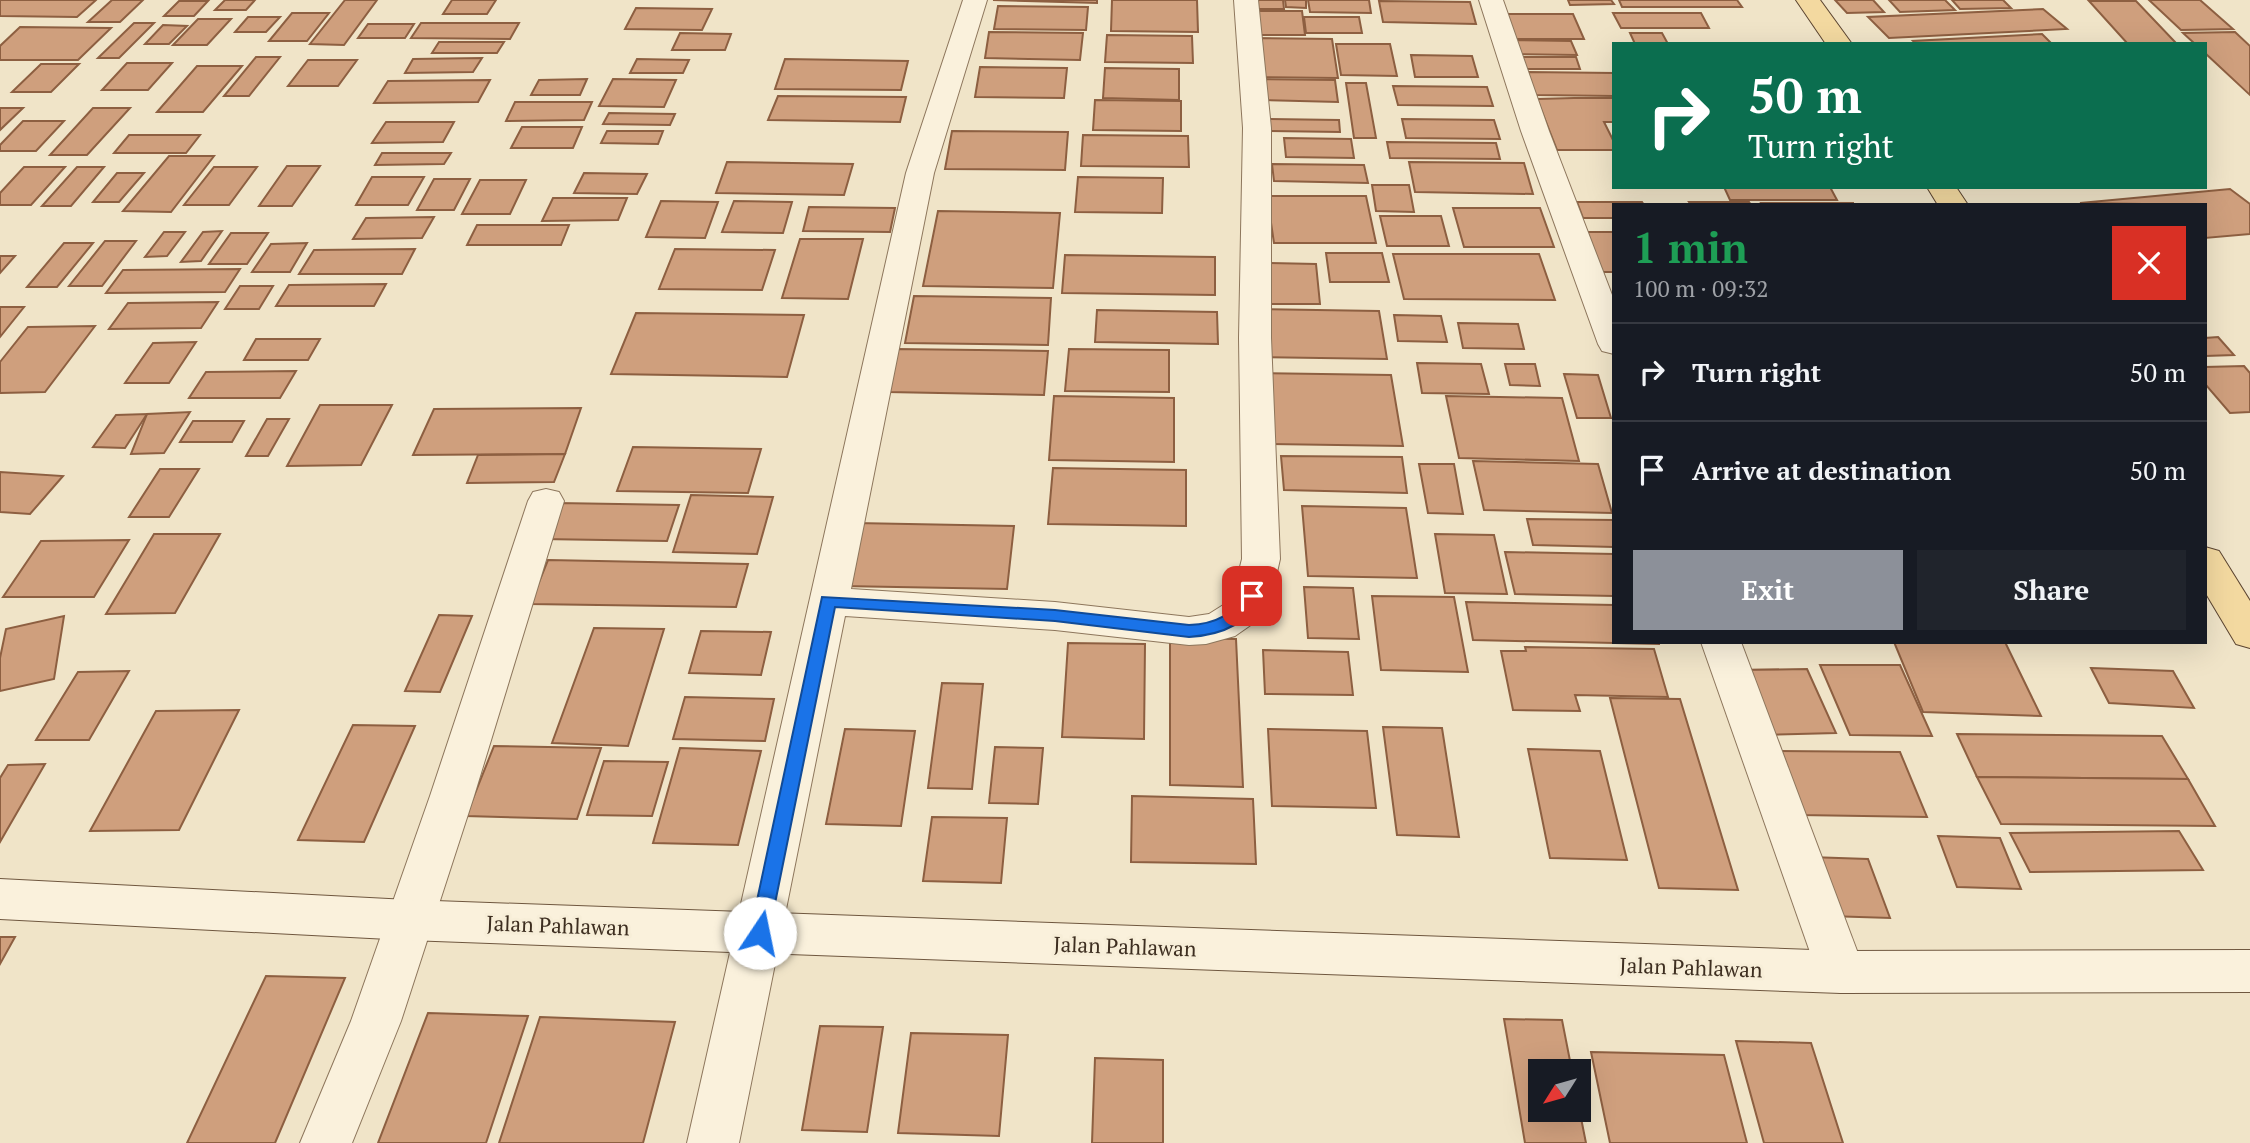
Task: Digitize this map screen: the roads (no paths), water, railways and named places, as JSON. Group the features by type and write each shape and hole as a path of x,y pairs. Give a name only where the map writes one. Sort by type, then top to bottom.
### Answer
{"main road":[{"path":"1808,0 1838,42"},
{"path":"2207,563 2250,634"}],"street":[{"path":"713,1143 760,933 920,173 975,0"},
{"path":"828,601 1055,616 1189,631 1206,630 1229,622 1246,608 1257,583 1261,559 1255,338 1257,128 1246,0"},
{"path":"1491,0 1535,131 1612,340"},
{"path":"327,1143 376,1021 408,919 452,796 546,501"},
{"path":"1722,644 1842,972"},
{"name":"Jalan Pahlawan","path":"0,899 760,933 1842,972 2250,971"}]}
